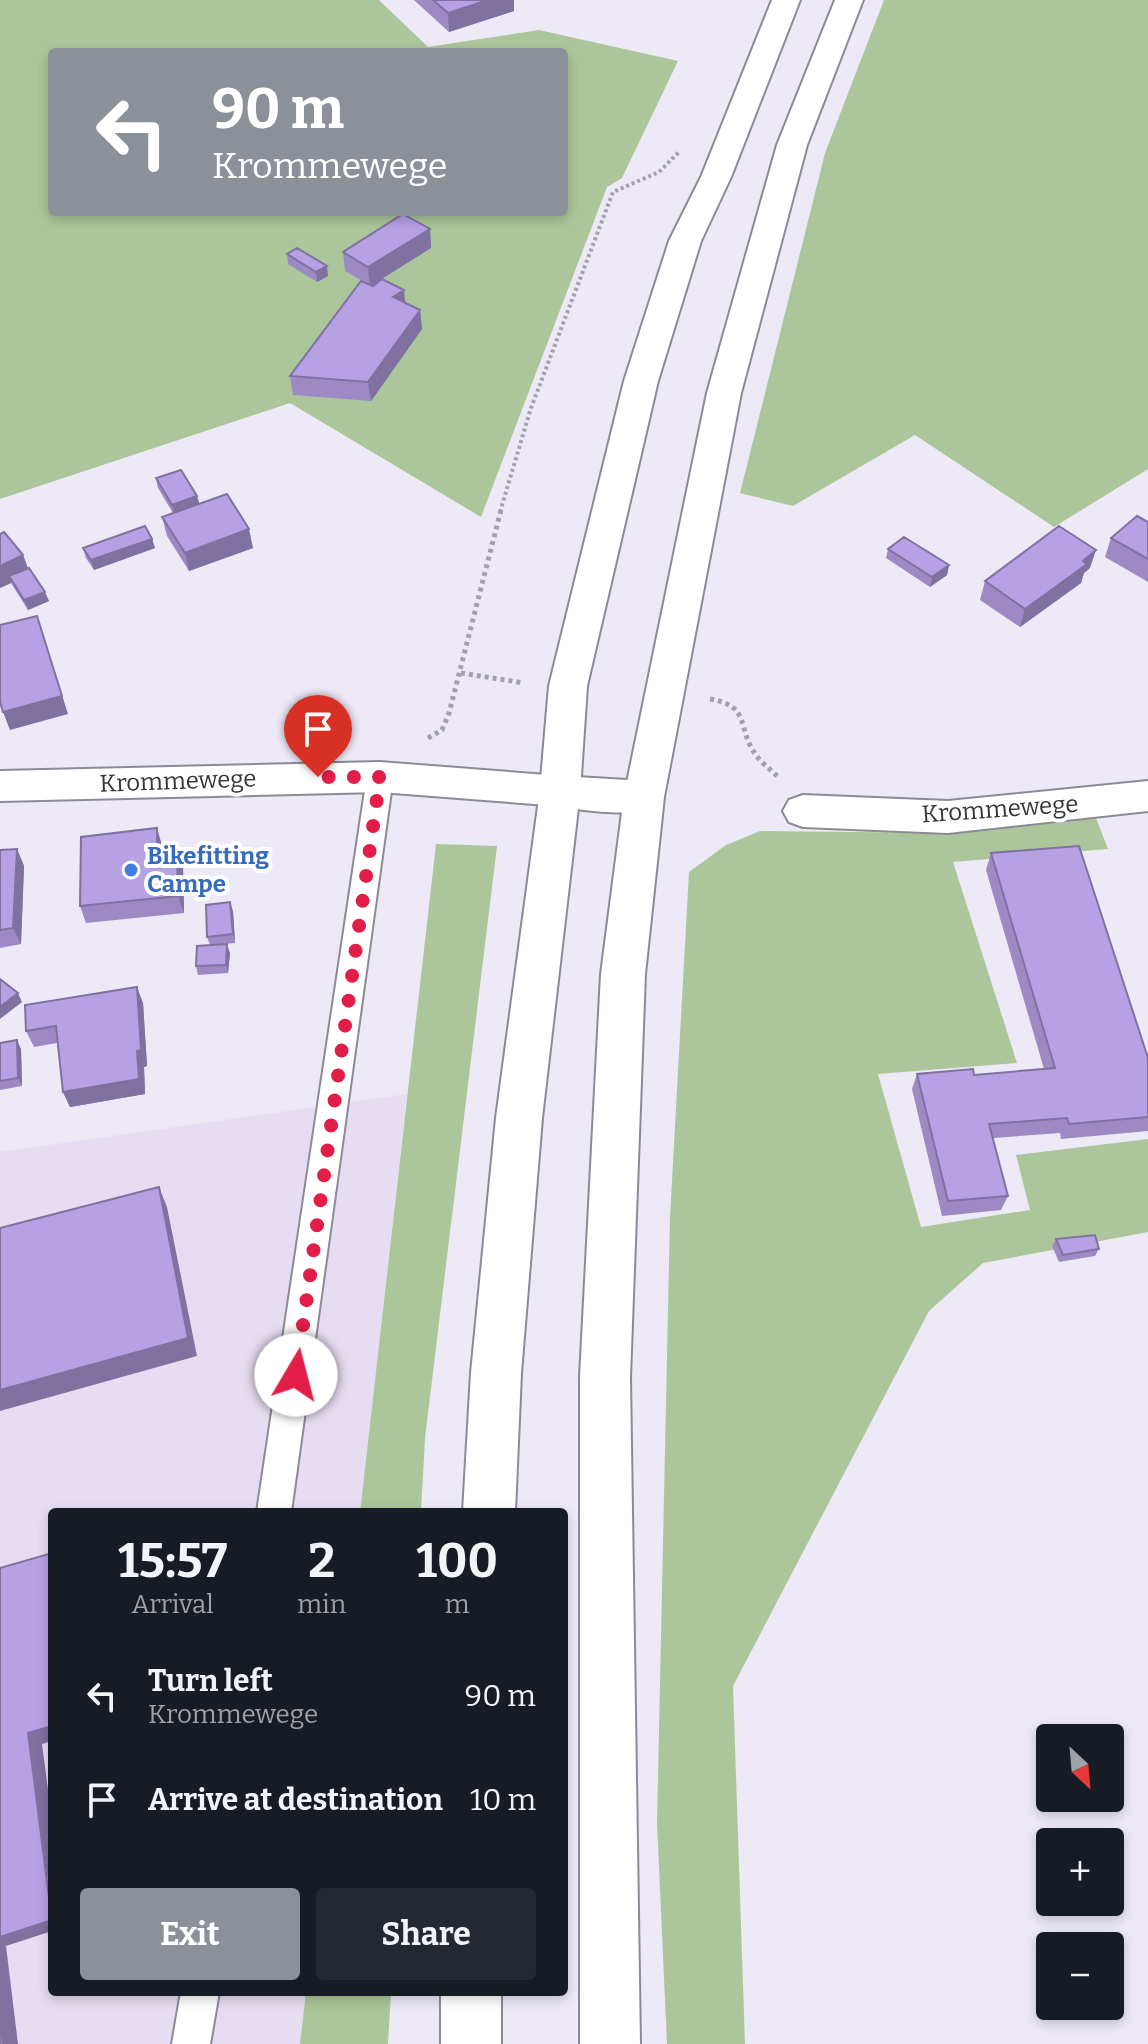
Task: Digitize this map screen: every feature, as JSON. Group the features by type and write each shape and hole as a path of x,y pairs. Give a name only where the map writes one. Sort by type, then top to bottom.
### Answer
{"main road":[{"path":"489,1508 496,1373 519,1118 560,791 568,686 641,381 685,241 716,177 786,0"},
{"path":"610,2044 605,1377 623,974 644,797 724,393 792,145 849,0"},
{"name":"Krommewege","path":"0,786 380,777 644,797"},
{"name":"Krommewege","path":"803,811 948,817 1148,796"},
{"path":"471,1996 471,2044"}],"lane":[{"path":"275,1508 380,777"},
{"path":"191,2044 199,1996"}],"path":[{"path":"525,683 461,673 498,519 531,408 613,192 660,172 674,163 680,150"},
{"path":"708,699 726,701 738,709 752,749 803,811"}],"shaded area":[{"path":"407,1094 360,1508 48,1508 48,1996 306,1996 300,2044 0,2044 0,1152"}],"green space":[{"path":"0,0 379,0 428,47 539,30 678,61 622,178 607,187 481,517 290,403 0,499"},
{"path":"884,0 1148,0 1148,469 1054,527 915,435 793,506 740,493 825,153"},
{"path":"1096,818 1108,849 953,862 1017,1063 878,1074 921,1227 1030,1210 1016,1155 1148,1139 1148,1232 983,1263 929,1311 733,1686 745,2044 667,2044 657,1823 670,1217 689,872 726,845 760,831 945,833"},
{"path":"436,844 497,846 425,1438 421,1508 360,1508"},
{"path":"306,1996 391,1996 388,2044 300,2044"}],"building":[{"path":"433,0 488,0 448,13"},
{"path":"400,216 407,216 430,229 368,267 343,252"},
{"path":"297,248 327,266 316,272 287,254"},
{"path":"382,279 404,290 393,297 420,310 368,382 290,376 361,281 373,286"},
{"path":"181,470 197,496 172,505 156,478"},
{"path":"227,494 249,529 185,553 162,517"},
{"path":"1137,516 1148,522 1148,559 1111,538"},
{"path":"145,526 152,539 91,560 83,548"},
{"path":"1059,526 1096,550 1083,561 1087,564 1025,609 985,581"},
{"path":"4,532 23,555 0,566 0,534"},
{"path":"904,537 949,565 932,577 888,549"},
{"path":"29,568 45,592 24,600 9,576"},
{"path":"37,616 62,696 3,712 0,702 0,625"},
{"path":"157,828 157,852 177,849 178,896 80,906 81,837"},
{"path":"1079,846 1148,1058 1148,1117 1069,1124 1067,1118 989,1124 1008,1196 948,1201 917,1074 973,1069 974,1075 1055,1068 991,853"},
{"path":"17,849 13,928 0,930 0,850"},
{"path":"230,902 233,934 207,937 206,905"},
{"path":"227,944 226,965 196,966 197,946"},
{"path":"0,979 18,993 0,1007"},
{"path":"137,987 141,1050 137,1051 139,1079 63,1092 56,1026 26,1031 25,1005"},
{"path":"17,1040 18,1078 0,1081 0,1043"},
{"path":"159,1187 188,1338 0,1390 0,1228"},
{"path":"1095,1235 1099,1249 1063,1255 1056,1239"},
{"path":"48,1554 48,1727 28,1733 48,1889 48,1921 0,1937 0,1568"},
{"path":"0,2017 3,2044 0,2044"}],"place":[{"name":"Bikefitting Campe","path":"131,870"}],"route":[{"path":"296,1375 380,777 318,777"}]}
